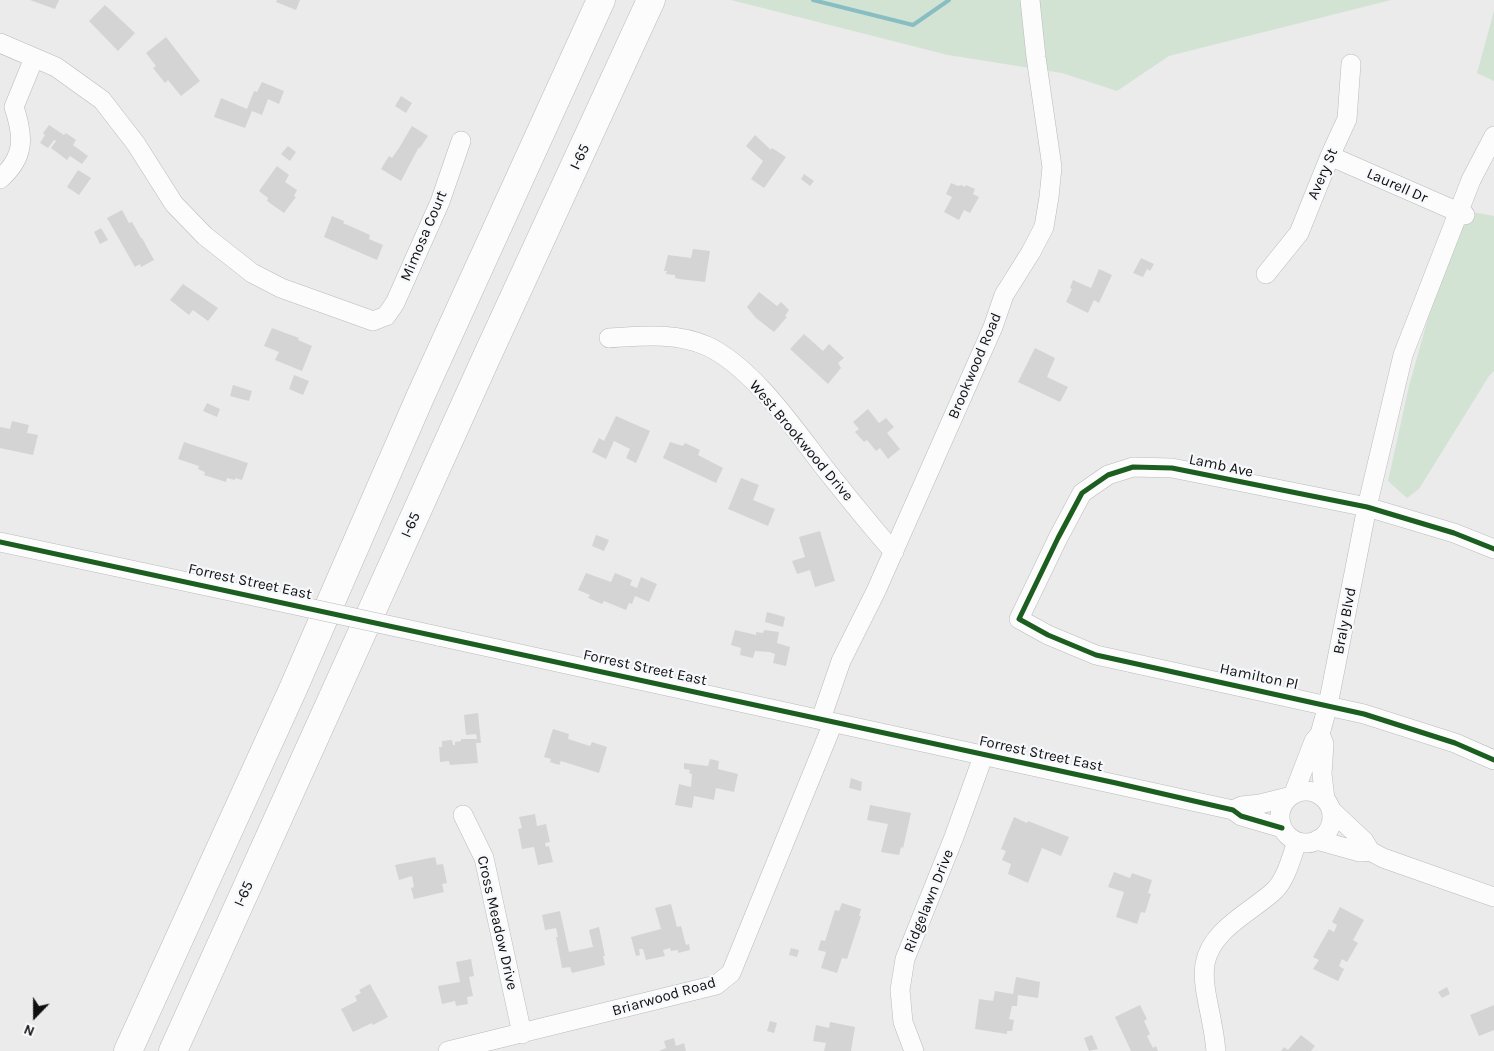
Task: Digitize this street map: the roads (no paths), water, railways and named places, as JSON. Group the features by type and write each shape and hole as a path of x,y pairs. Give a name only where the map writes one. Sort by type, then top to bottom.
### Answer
{"highway":[{"path":"128,1051 293,689 425,386 601,0"},
{"name":"I-65","path":"173,1051 479,374 651,0"}],"street":[{"name":"Brookwood Road","path":"827,721 841,661 894,552 993,327 1004,294 1031,252 1044,227 1052,167 1030,0"},
{"path":"0,43 34,58 7,110 21,127 19,155 0,179"},
{"name":"Mimosa Court","path":"34,58 56,67 102,100 136,144 174,204 204,236 237,262 252,273 281,288 373,321 386,316 395,303 440,202 460,141"},
{"name":"Avery St","path":"1266,274 1299,233 1347,119 1351,64"},
{"name":"Braly Blvd","path":"1320,734 1328,706 1367,507 1404,355 1462,214 1471,180 1494,136"},
{"name":"Laurell Dr","path":"1330,156 1462,214"},
{"name":"West Brookwood Drive","path":"609,338 677,337 707,346 734,364 758,386 894,552"},
{"name":"Lamb Ave","path":"1019,619 1082,493 1108,475 1133,467 1172,468 1367,507 1454,532 1494,549"},
{"name":"Forrest Street East","path":"0,542 984,754 1233,810 1241,816 1282,828"},
{"name":"Hamilton Pl","path":"1019,619 1096,655 1364,714 1455,743 1494,760"},
{"name":"Briarwood Road","path":"448,1051 716,985 731,973 827,721"},
{"path":"1320,734 1324,744 1322,774 1330,825 1328,831 1317,840 1297,842 1286,834 1282,828 1279,815 1281,808 1291,795 1314,741 1320,734"},
{"name":"Ridgelawn Drive","path":"914,1051 902,1022 900,990 905,959 954,837 984,754"},
{"path":"1291,795 1307,790 1314,792 1364,841 1370,851 1383,858 1494,897"},
{"name":"Forrest Street East","path":"1233,810 1242,806 1260,804 1291,795"},
{"name":"Cross Meadow Drive","path":"464,815 484,858 522,1034"},
{"path":"1317,840 1360,852 1370,851"},
{"path":"1216,1051 1213,1025 1205,994 1205,964 1208,956 1220,936 1275,889 1284,878 1297,842"}],"waterway":[{"path":"813,0 913,25 949,0"}]}
